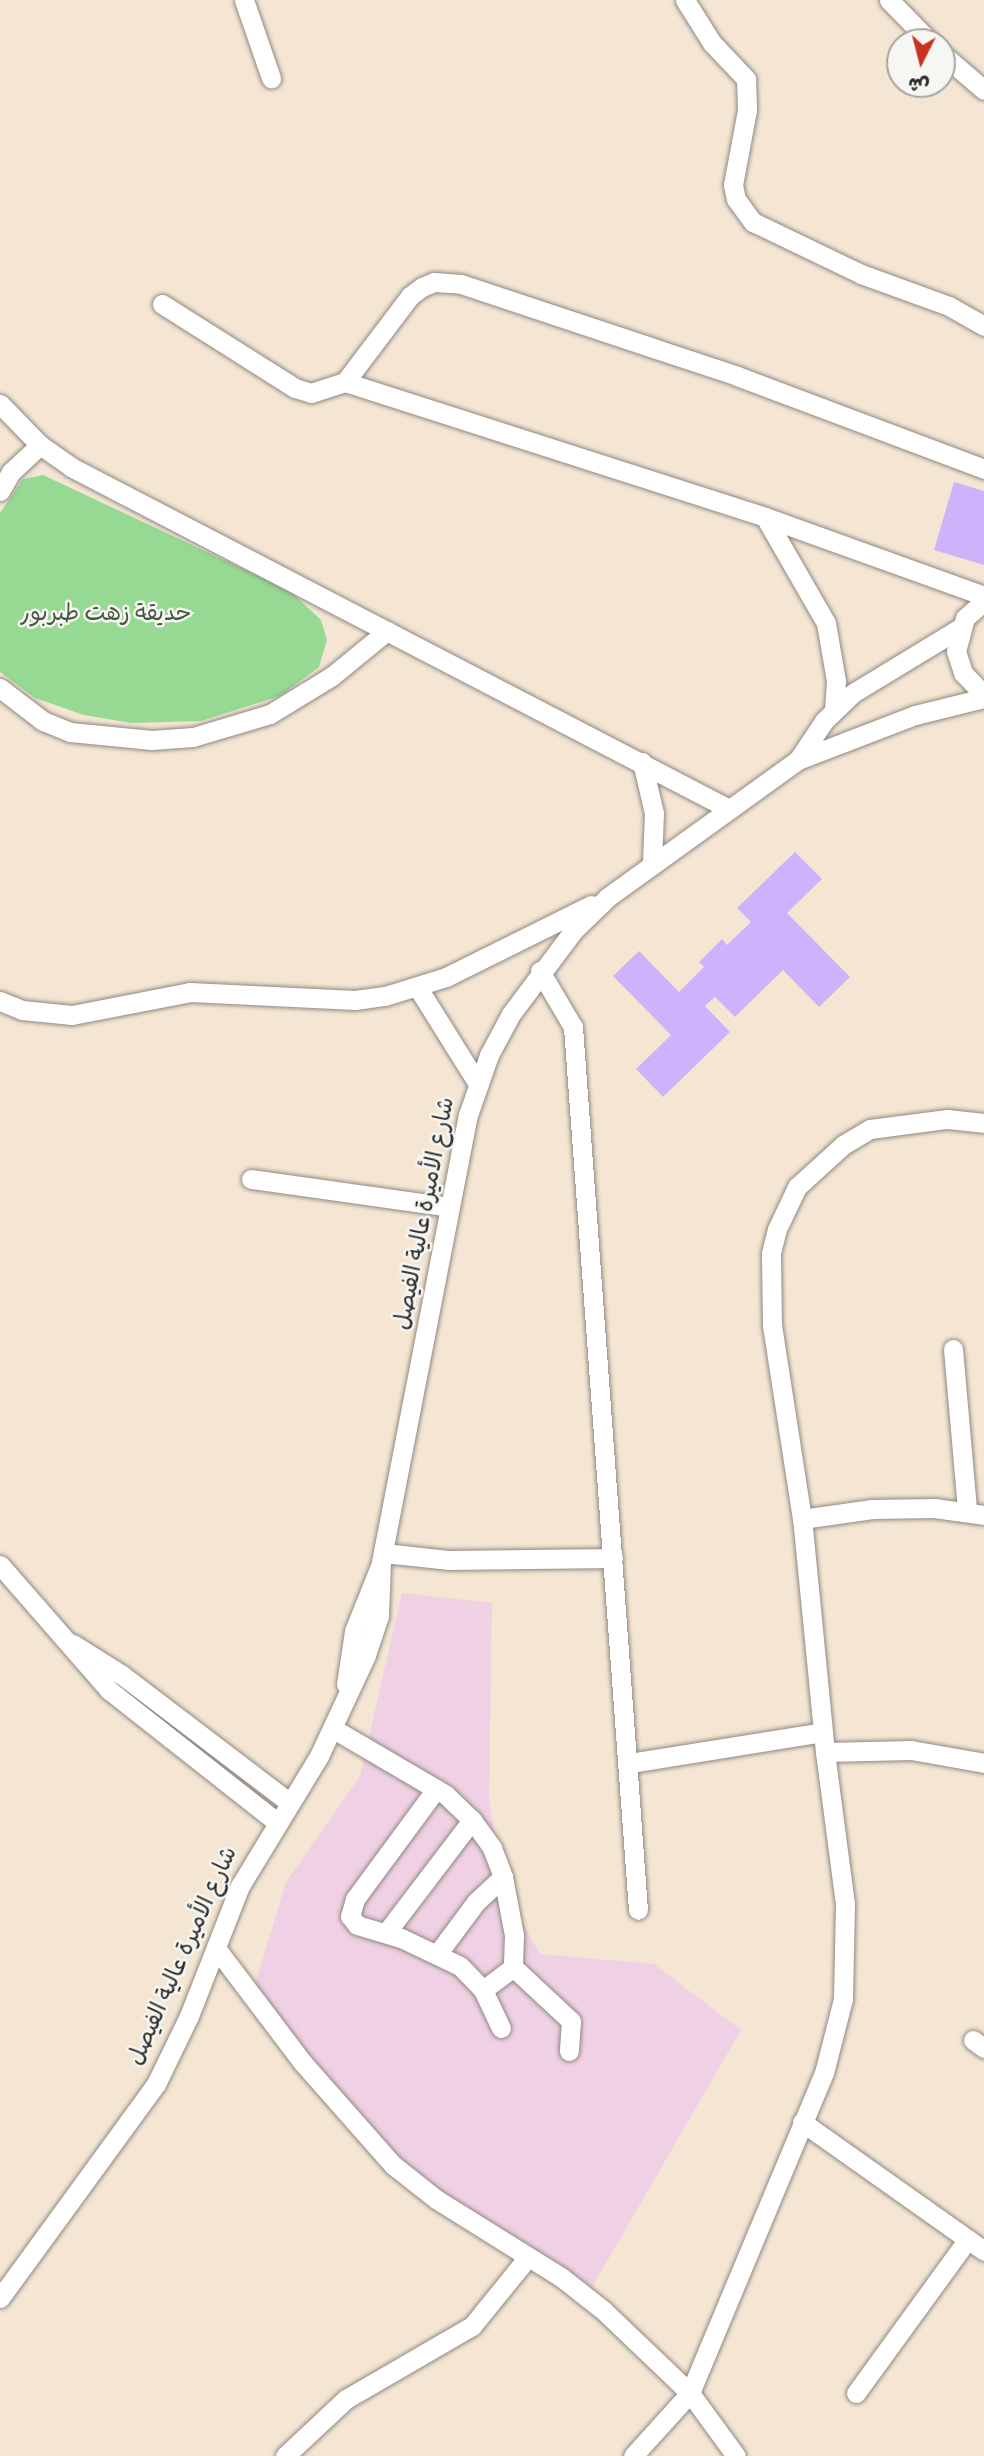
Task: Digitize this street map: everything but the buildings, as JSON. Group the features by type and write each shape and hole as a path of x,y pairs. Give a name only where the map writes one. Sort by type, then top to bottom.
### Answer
{"street":[{"path":"244,0 271,78"},
{"path":"685,0 712,43 746,79 747,110 733,184 736,199 753,222 861,274 949,306 984,326"},
{"path":"889,0 916,28"},
{"path":"956,66 984,90"},
{"path":"162,304 295,388 311,393 345,382 410,296 422,287 447,281 725,372 984,469"},
{"path":"345,382 765,517 984,598"},
{"path":"0,404 40,445 94,480 729,809"},
{"path":"0,491 11,472 40,445"},
{"path":"765,517 826,623 835,671 834,710"},
{"name":"شارع الأميرة عالية الفيصل","path":"799,760 834,710 873,678 960,628 984,598"},
{"path":"960,628 958,663 970,683 984,696"},
{"path":"0,688 43,721 70,732 152,740 193,737 270,714 332,676 387,631"},
{"name":"شارع الأميرة عالية الفيصل","path":"0,2298 156,2084 216,1948 240,1886 332,1728 346,1692 372,1640 379,1616 382,1558 449,1207 478,1084 511,1014 541,971 608,897 652,862 799,760 915,715 984,696"},
{"path":"642,762 654,813 652,862"},
{"path":"1,1003 22,1010 72,1015 190,992 355,1000 418,988 608,897"},
{"path":"541,971 573,1027 588,1279 630,1763 638,1910"},
{"path":"418,988 478,1084"},
{"path":"633,2456 690,2393 833,2045 847,1963 845,1904 824,1742 802,1519 769,1289 771,1253 786,1208 797,1187 820,1164 870,1129 947,1119 984,1123"},
{"path":"251,1179 449,1207"},
{"path":"802,1519 872,1509 976,1512 953,1349"},
{"path":"382,1558 613,1558"},
{"path":"0,1565 56,1634 109,1690 277,1822"},
{"path":"56,1634 122,1675 290,1803"},
{"path":"332,1728 436,1789 472,1820 492,1848 503,1877 514,1935 513,1967 571,2021 569,2051"},
{"path":"630,1763 824,1742 982,1758"},
{"path":"436,1789 351,1909 352,1920 357,1925 386,1933 460,1966 483,1990 501,2028"},
{"path":"386,1933 472,1820"},
{"path":"438,1954 476,1902 503,1877"},
{"path":"216,1948 303,2063 393,2165 436,2199 528,2257 603,2310 690,2393 737,2456"},
{"path":"483,1990 513,1967"},
{"path":"802,2122 976,2245 856,2393"},
{"path":"285,2456 346,2399 472,2326 528,2257"}],"shaded area":[{"path":"402,1593 492,1603 489,1796 502,1888 540,1954 654,1964 741,2030 591,2289 393,2160 251,1997 286,1882 360,1776"}],"green space":[{"name":"حديقة زهت طبربور","path":"43,475 290,591 321,620 327,640 319,667 280,696 201,721 131,723 84,715 35,698 0,672 0,513 23,479"}]}
